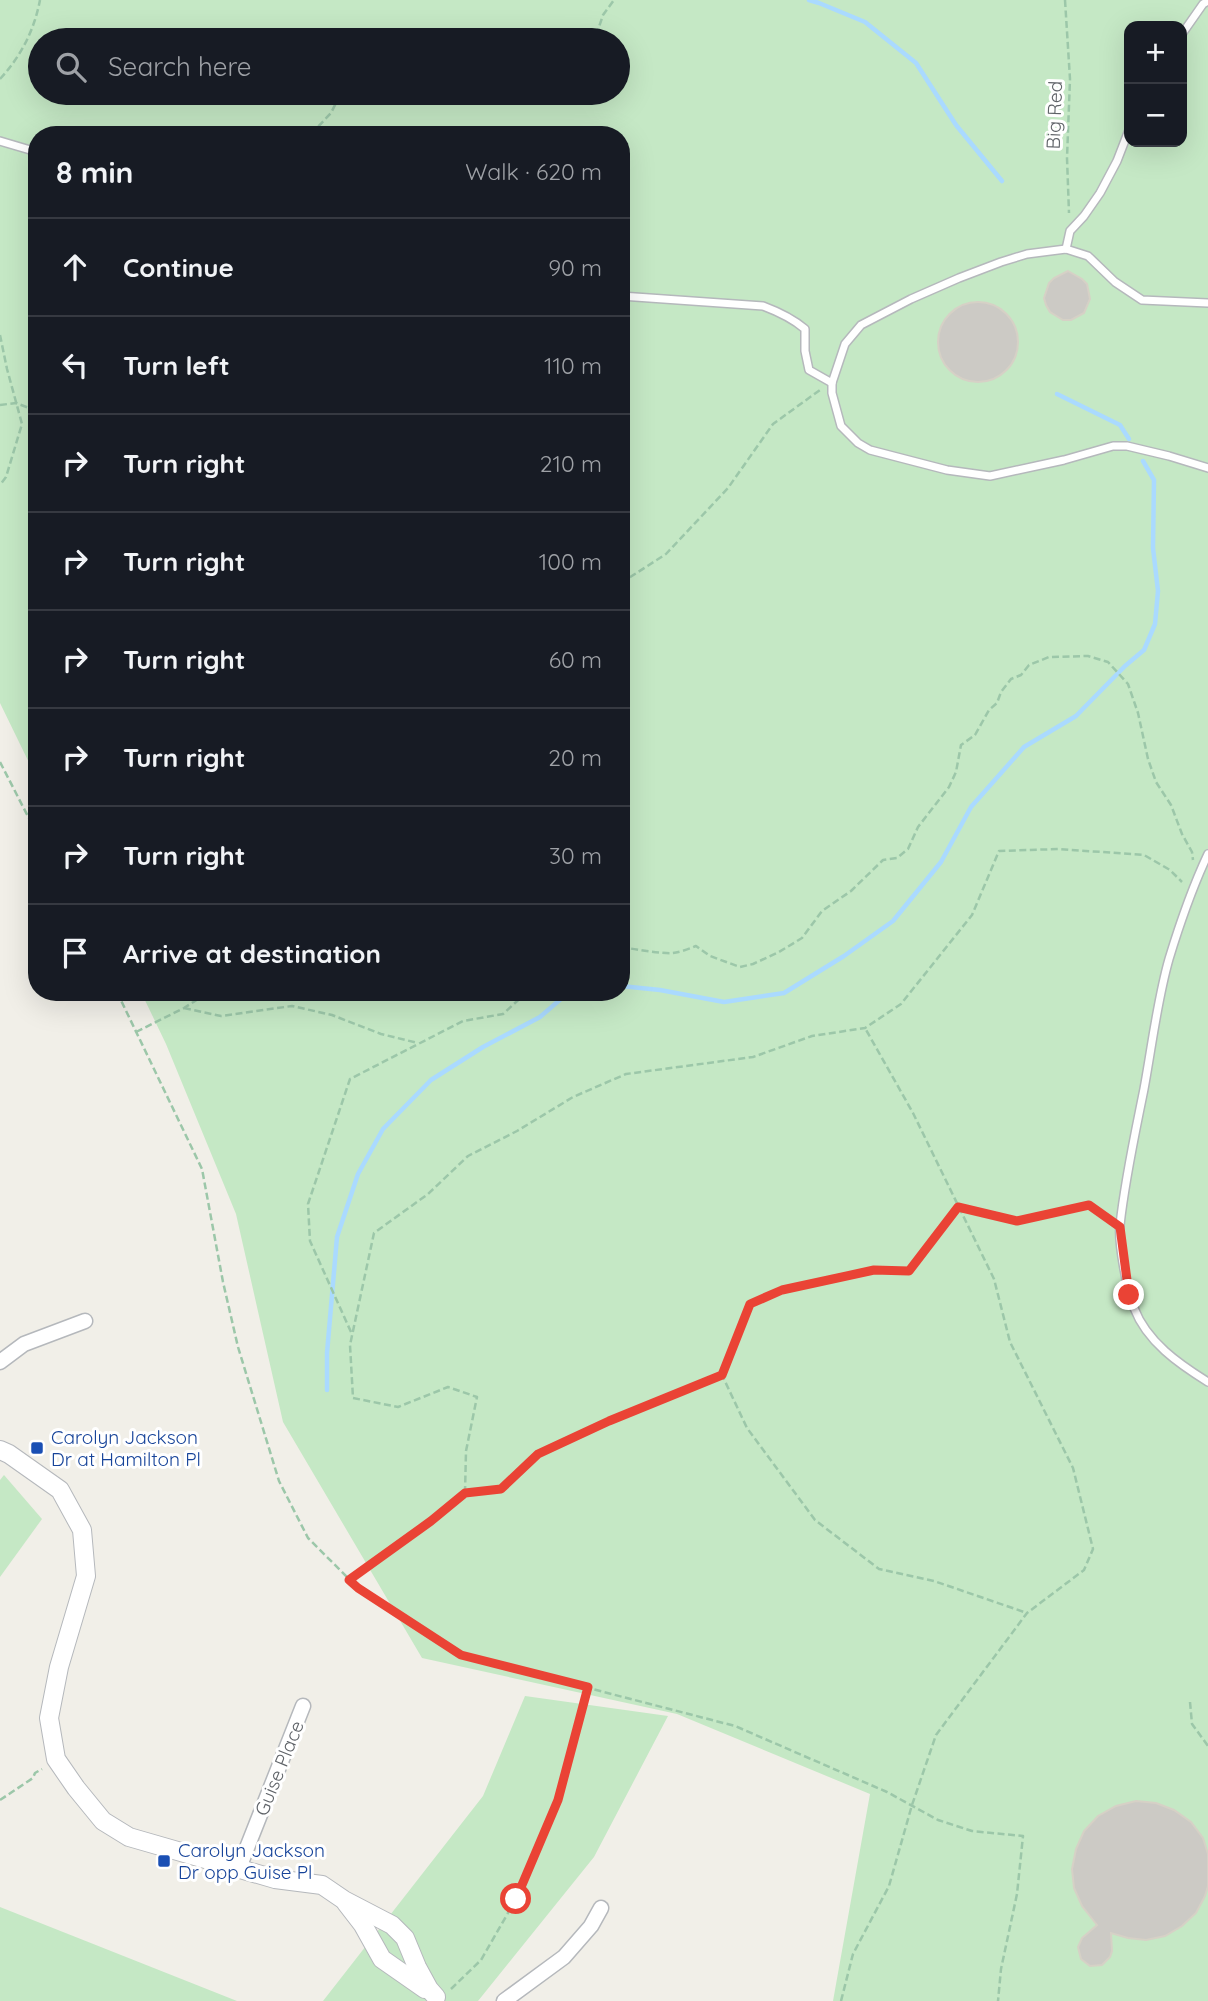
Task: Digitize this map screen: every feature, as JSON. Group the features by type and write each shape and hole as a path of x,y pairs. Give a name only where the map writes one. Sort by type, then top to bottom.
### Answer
{"street":[{"path":"0,1362 24,1344 85,1321"},
{"path":"0,1450 60,1490 82,1530 86,1576 59,1667 49,1718 56,1759 76,1788 103,1821 129,1837 275,1879 322,1885 397,1930 405,1938 416,1967 429,1989 439,1999"},
{"name":"Guise Place","path":"239,1868 303,1706"},
{"path":"344,1900 363,1925 382,1959 439,1999"},
{"path":"504,2001 564,1957 591,1926 601,1908"}],"lane":[{"path":"1187,27 1208,1"},
{"path":"0,141 28,149"},
{"path":"1066,249 1070,231 1100,193 1124,143"},
{"path":"1208,303 1147,301 1138,298 1115,282 1088,256 1066,249 1027,254 911,299 861,325 845,344 832,383 841,426 858,443 870,450 947,470 990,475 1064,460 1113,446 1127,446 1208,468"},
{"path":"630,297 763,306 778,311 804,329 809,370 832,383"},
{"path":"1208,854 1196,880 1169,960 1120,1227 1129,1295 1134,1310 1144,1327 1178,1363 1208,1382"}],"path":[{"path":"33,28 40,0"},
{"path":"600,28 603,15 614,0"},
{"name":"Big Red","path":"1065,0 1070,79 1067,158 1070,231"},
{"path":"0,79 28,39"},
{"path":"318,126 336,105"},
{"path":"0,335 22,425 6,477 0,485"},
{"path":"630,577 666,554 728,488 773,424 812,394 832,383"},
{"path":"0,405 16,403 28,408"},
{"path":"630,950 671,953 696,946 710,956 740,967 753,964 791,946 802,938 822,911 851,891 883,860 897,858 908,849 918,827 949,787 956,772 961,745 975,735 1011,679 1021,675 1029,665 1049,657 1088,656 1108,662 1128,684 1138,713 1148,760 1156,782 1171,805 1192,852 1196,880"},
{"path":"0,762 28,816"},
{"path":"465,1493 466,1451 477,1396 448,1387 398,1407 353,1398 350,1345 374,1233 428,1194 468,1156 573,1097 626,1073 753,1057 812,1037 865,1028 901,1004 972,915 999,851 1059,849 1144,855 1170,870 1192,891"},
{"path":"121,1001 202,1169 238,1347 279,1481 308,1538 358,1588 461,1655 735,1726 912,1805 938,1820 972,1831 1023,1836 1017,1894 1001,1969 998,2001"},
{"path":"136,1032 195,1001"},
{"path":"352,1334 310,1241 308,1204 350,1079 463,1021 503,1014 517,1001"},
{"path":"184,1008 221,1016 292,1006 332,1015 381,1034 419,1044"},
{"path":"841,2001 853,1954 889,1886 912,1805 936,1735 1027,1613 1083,1570 1093,1549 1073,1468 1010,1342 994,1279 913,1113 865,1028"},
{"path":"958,1207 1017,1221 1089,1205 1120,1227"},
{"path":"349,1580 465,1493 501,1489 538,1454 609,1421 722,1375 750,1304 782,1290 874,1270 909,1271 958,1207"},
{"path":"722,1375 747,1428 815,1520 878,1569 934,1581 1027,1613"},
{"path":"439,1999 481,1960 516,1899 558,1800 588,1687"},
{"path":"1190,1702 1192,1724 1208,1746"},
{"path":"0,1800 56,1759"}],"green space":[{"path":"0,0 1208,0 1208,2001 833,2001 870,1794 677,1714 422,1658 283,1422 236,1214 166,1044 145,1001 630,1001 630,126 28,126 28,761 0,703"},
{"path":"4,1475 42,1519 0,1577 0,1480"},
{"path":"525,1696 668,1716 594,1857 478,2001 323,2001 483,1796"},
{"path":"0,1907 237,2001 0,2001"}],"building":[{"path":"1068,271 1087,284 1090,299 1084,313 1071,320 1063,320 1050,312 1044,298 1049,283"},
{"path":"978,302 993,305 1006,314 1015,327 1018,342 1015,357 1006,370 993,379 978,382 963,379 950,370 941,357 938,342 941,327 950,314 963,305"},
{"path":"1136,1801 1156,1803 1174,1810 1191,1822 1203,1838 1208,1854 1208,1886 1196,1913 1182,1926 1165,1936 1146,1940 1111,1933 1110,1957 1102,1965 1090,1966 1081,1959 1078,1947 1082,1938 1097,1925 1082,1906 1074,1888 1072,1869 1076,1849 1084,1831 1098,1816 1116,1806"}],"waterway":[{"path":"809,0 865,22 916,63 956,125 1002,181"},
{"path":"1057,394 1120,425 1129,439"},
{"path":"630,987 724,1002 784,993 844,956 893,921 941,862 971,807 1024,747 1076,716 1144,650 1155,624 1158,591 1153,548 1154,480 1143,461"},
{"path":"327,1390 327,1353 337,1237 358,1174 383,1129 431,1080 483,1047 540,1017 559,1001"}],"place":[{"name":"Carolyn Jackson Dr at Hamilton Pl","path":"37,1448"},
{"name":"Carolyn Jackson Dr opp Guise Pl","path":"164,1861"}],"route":[{"path":"516,1899 558,1800 588,1687 461,1655 349,1580 465,1493 501,1489 538,1454 609,1421 722,1375 750,1304 782,1290 874,1270 909,1271 958,1207 1017,1221 1089,1205 1120,1227 1129,1295"}]}
